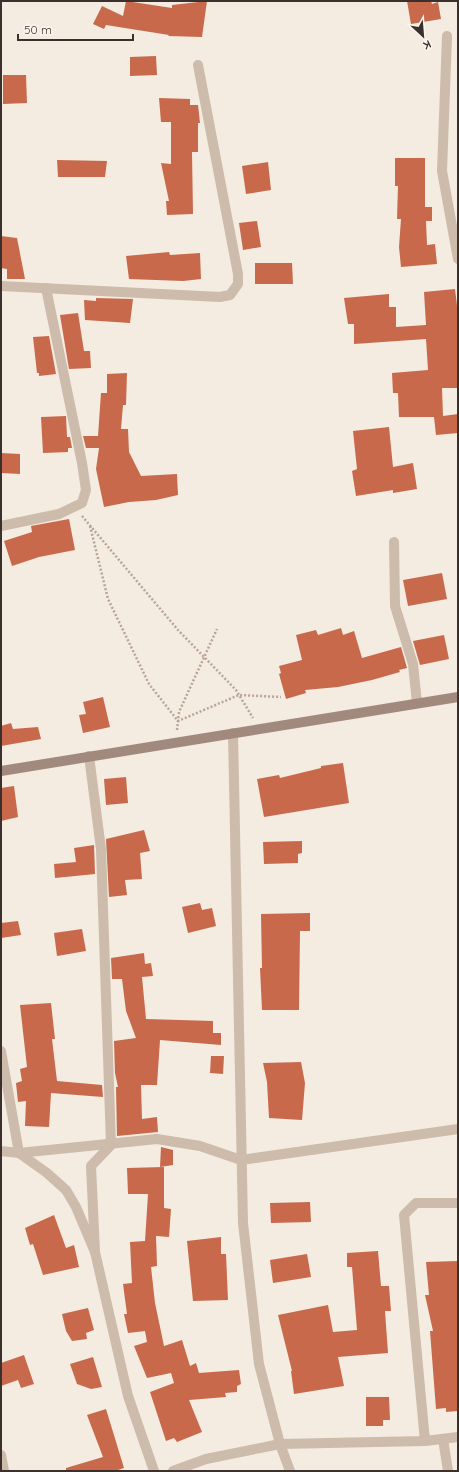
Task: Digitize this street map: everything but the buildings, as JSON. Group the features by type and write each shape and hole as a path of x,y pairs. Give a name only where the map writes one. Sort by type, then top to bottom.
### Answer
{"main road":[{"path":"1,771 458,697"}],"street":[{"path":"447,36 442,171 458,259"},
{"path":"1,286 220,297 230,295 238,284 238,274 198,65"},
{"path":"1,526 59,514 82,504 86,490 82,463 46,288"},
{"path":"394,542 395,606 413,664 417,703"},
{"path":"233,733 243,1223 260,1364 280,1444 290,1471"},
{"path":"89,756 101,849 111,1145 92,1166 95,1252"},
{"path":"1,1051 19,1153 47,1173 66,1190 76,1207 95,1252 128,1396 154,1471"},
{"path":"1,1151 19,1153 111,1145 157,1139 200,1146 241,1160 458,1129"},
{"path":"425,1441 404,1215 416,1203 458,1202"},
{"path":"173,1471 206,1459 280,1444 425,1441 458,1437"},
{"path":"443,1439 448,1471"},
{"path":"1,1455 4,1471"}],"path":[{"path":"74,507 178,630 239,695 260,728"},
{"path":"90,526 108,598 149,684 178,720"},
{"path":"176,742 179,712 217,629"},
{"path":"178,720 239,695 281,697"}]}
